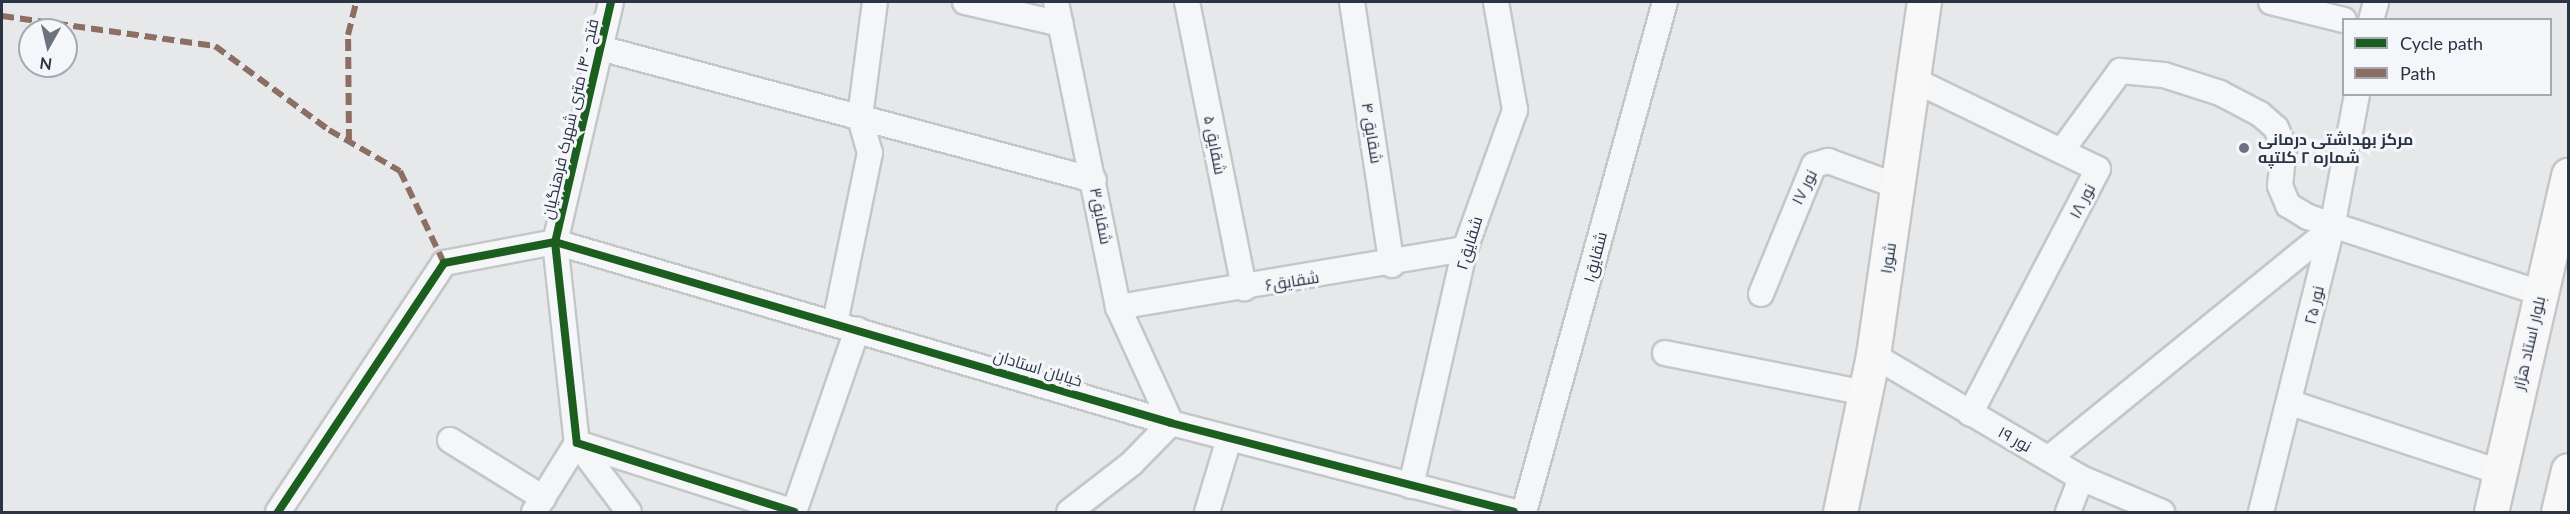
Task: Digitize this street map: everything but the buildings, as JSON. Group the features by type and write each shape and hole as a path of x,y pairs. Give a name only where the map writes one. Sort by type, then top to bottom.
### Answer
{"street":[{"name":"فتح - ۱۴ متری شهرک فرهنگیان","path":"576,443 555,242 610,2"},
{"path":"576,443 794,512 846,326 870,153 860,117 875,2"},
{"path":"965,2 1058,13"},
{"name":"شقایق ۵","path":"1187,2 1244,288"},
{"name":"شقایق ۴","path":"1352,2 1392,264"},
{"name":"شقایق۲","path":"1411,486 1465,249 1515,110 1496,2"},
{"name":"شقایق۱","path":"1524,513 1665,2"},
{"name":"شورا","path":"1840,513 1873,355 1900,187 1924,2"},
{"path":"2271,2 2342,20"},
{"path":"2372,18 2376,2"},
{"name":"شقایق۳","path":"1058,13 1094,180 1118,307 1171,423"},
{"path":"600,48 1094,180"},
{"path":"2063,149 2120,71 2164,75 2260,114 2284,146 2280,186 2288,205 2332,228 2541,293"},
{"name":"نور ۱۸","path":"1914,80 2063,149 2098,169 1970,414"},
{"name":"نور ۲۵","path":"2261,513 2291,403 2332,228 2357,96"},
{"name":"نور ۱۷","path":"1761,294 1814,165 1828,161 1900,187"},
{"name":"بلوار استاد هژار","path":"2491,513 2568,175"},
{"path":"2049,458 2332,228"},
{"path":"284,510 444,263 555,242"},
{"name":"خیابان استادان","path":"555,242 1171,423 1514,513"},
{"name":"شقایق۶","path":"1118,307 1392,264 1465,249"},
{"path":"1665,353 1865,393"},
{"name":"نور ۱۹","path":"1873,355 2081,478 2162,513"},
{"path":"2291,403 2500,472"},
{"path":"1069,513 1131,464 1171,423"},
{"path":"1207,513 1229,439"},
{"path":"450,440 539,505 576,443"},
{"path":"576,443 629,513"},
{"path":"2558,513 2568,470"},
{"path":"2068,513 2081,478"}],"marked path":[{"path":"349,141 348,35 356,2"},
{"path":"2,16 215,46 329,130 400,171 444,263"}],"cycle path":[{"path":"611,2 555,242 577,443 794,512"},
{"path":"278,512 444,263 555,242 1171,423 1514,512"}],"place":[{"name":"مرکز بهداشتی درمانی شماره ۲ کلتپه","path":"2244,148"}]}
